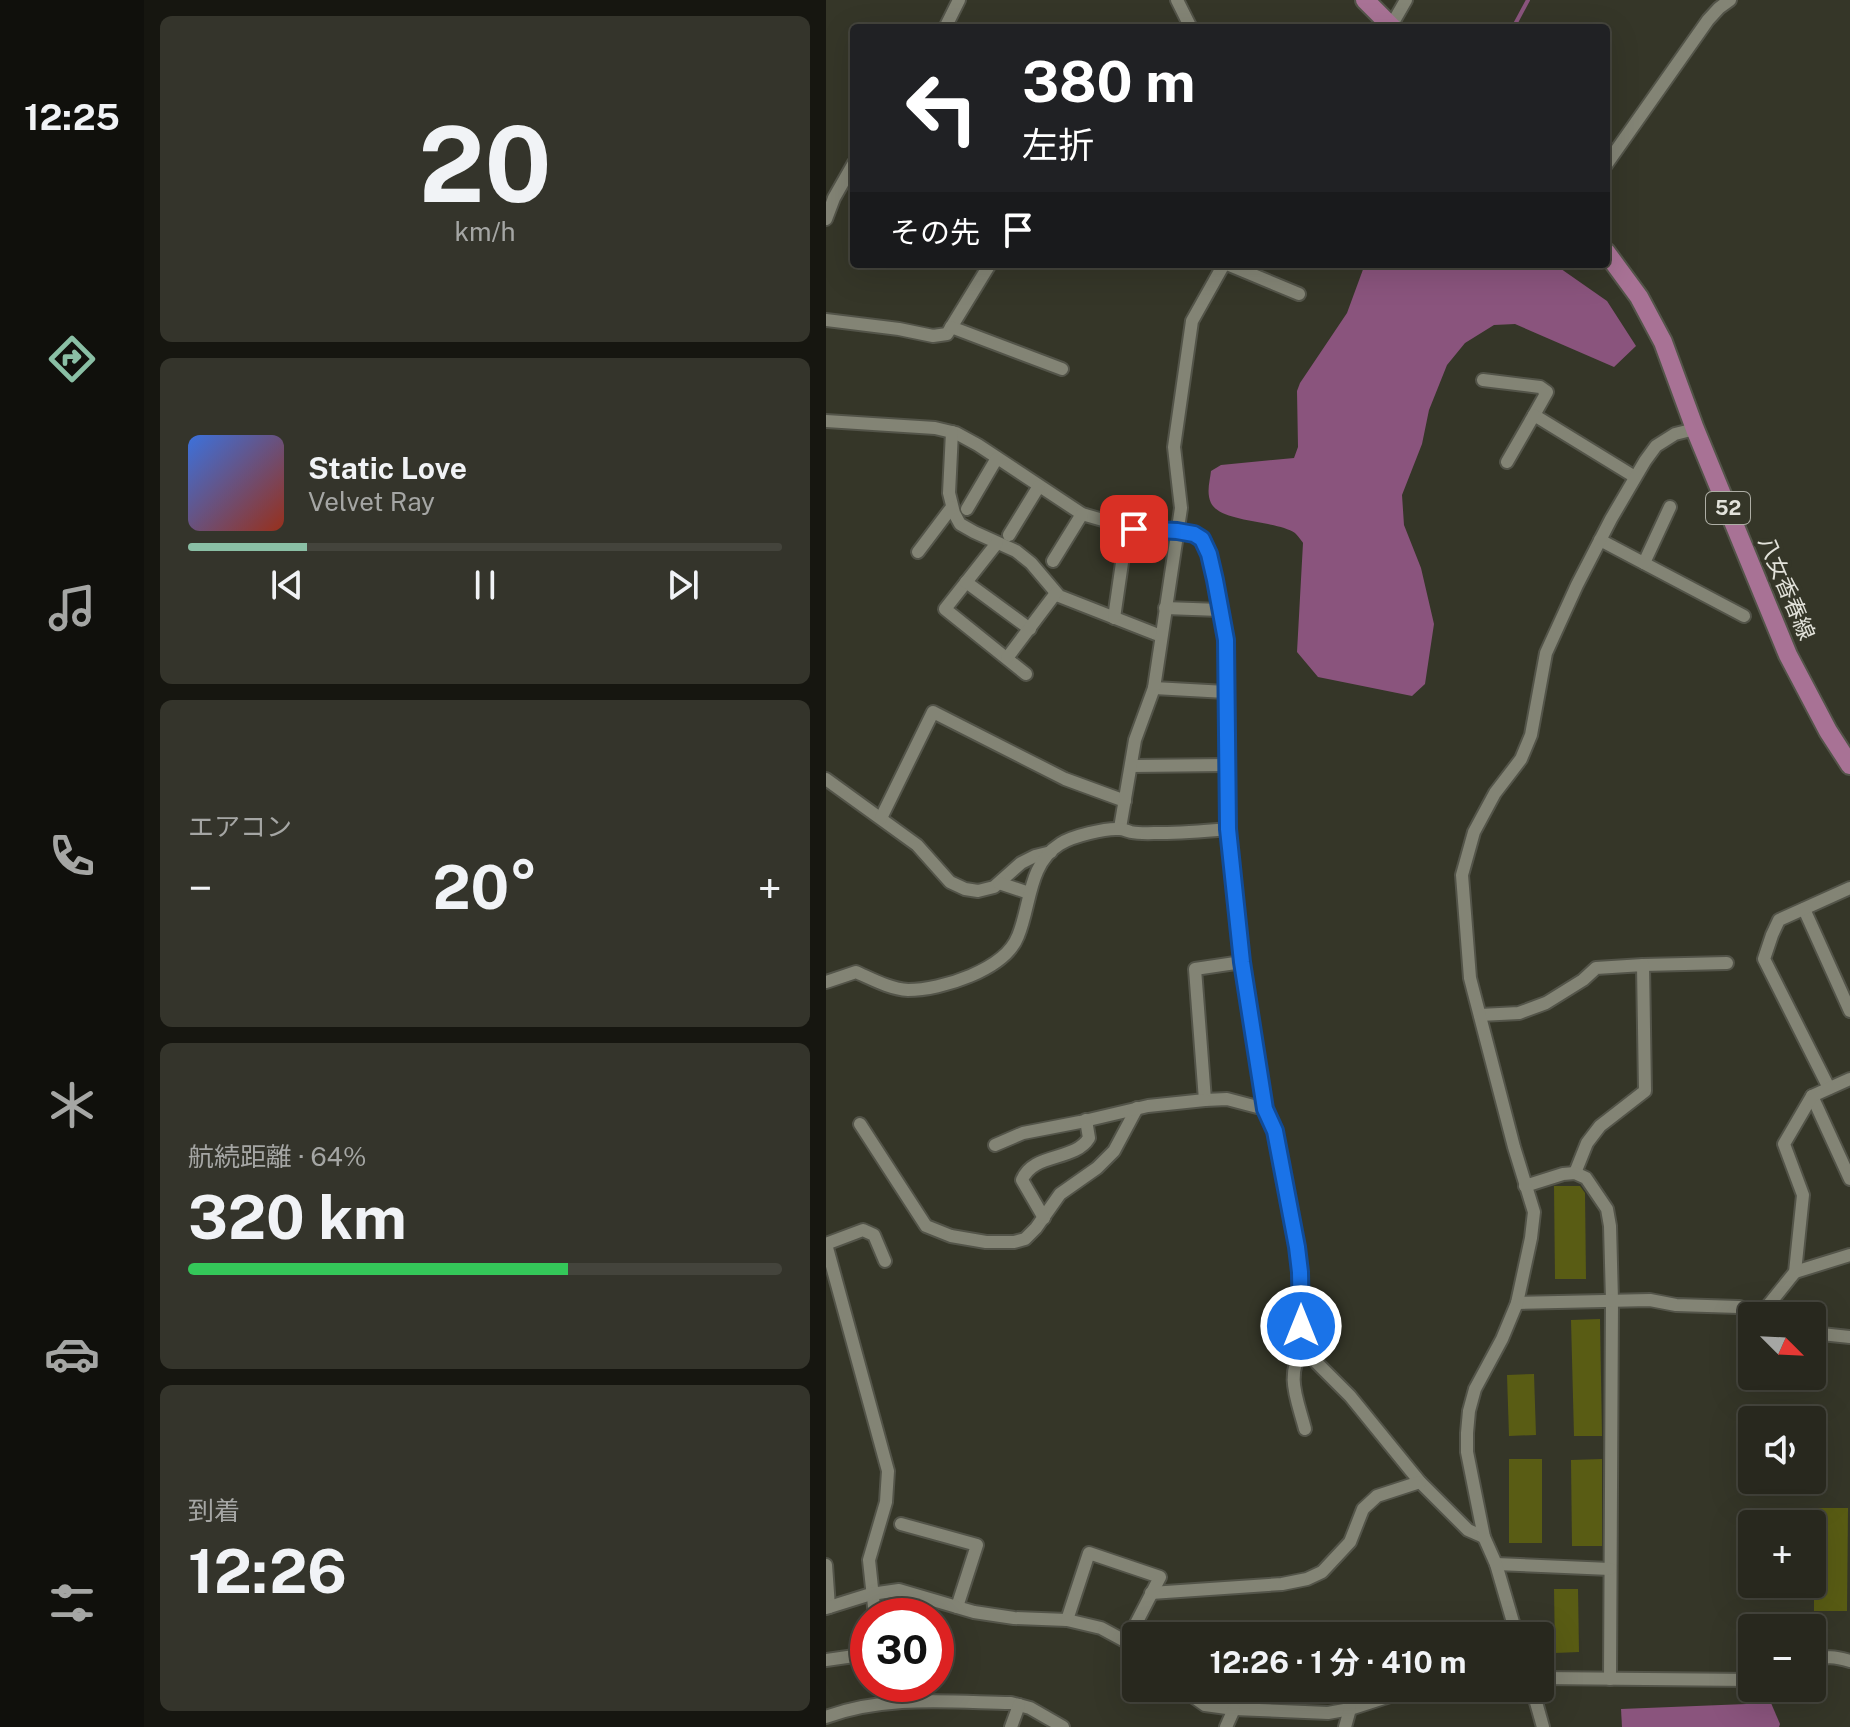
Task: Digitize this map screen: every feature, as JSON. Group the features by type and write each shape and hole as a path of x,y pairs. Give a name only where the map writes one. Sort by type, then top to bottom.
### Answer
{"main road":[{"path":"1365,0 1383,24"},
{"name":"八女香春線","path":"1610,257 1639,297 1663,342 1695,429 1788,655 1828,731 1850,765"}],"street":[{"path":"947,24 959,0"},
{"path":"1177,0 1189,24"},
{"path":"1385,24 1406,0"},
{"path":"1610,159 1708,20 1730,0"},
{"path":"826,219 850,167"},
{"path":"826,320 933,336 947,334 988,268"},
{"path":"1120,828 1135,740 1154,688 1181,508 1174,447 1192,321 1223,268"},
{"path":"1235,268 1299,294"},
{"path":"951,327 1062,369"},
{"path":"1483,380 1540,387 1547,392 1507,462"},
{"path":"1534,415 1635,477"},
{"path":"826,421 935,428 952,432 1082,514 1127,528 1177,531 1202,539 1209,554 1226,640 1228,829 1242,962 1265,1109 1275,1131 1297,1247 1305,1346 1420,1482 1468,1530 1484,1537"},
{"path":"1513,1622 1496,1564 1484,1537 1467,1452 1469,1411 1475,1389 1517,1303 1534,1212 1500,1097 1470,978 1462,875 1474,832 1495,793 1521,759 1531,735 1546,653 1600,540 1656,446 1675,434 1695,429"},
{"path":"952,432 949,493 960,524 1016,551 1031,563 1056,593 1161,636"},
{"path":"967,509 997,458"},
{"path":"1009,535 1039,486"},
{"path":"918,552 952,507"},
{"path":"1644,563 1670,507"},
{"path":"1053,561 1082,514"},
{"path":"1114,618 1127,528"},
{"path":"1600,540 1744,616"},
{"path":"997,543 945,609 1026,674"},
{"path":"966,582 1030,629"},
{"path":"1007,658 1056,593"},
{"path":"1165,608 1220,610"},
{"path":"1154,688 1226,692"},
{"path":"881,818 933,712 1065,779 1125,801"},
{"path":"1131,766 1227,765"},
{"path":"826,779 917,845 950,882 965,889 978,891 994,887 1021,863 1051,852"},
{"path":"826,982 856,972 907,990 942,986 974,975 1002,957 1017,939 1029,893 1043,862 1059,844 1080,835 1120,828 1132,833 1228,829"},
{"path":"999,883 1029,893"},
{"path":"1829,1088 1764,959 1779,920 1850,888"},
{"path":"1804,909 1850,1011"},
{"path":"1205,1100 1195,969 1242,962"},
{"path":"1480,1015 1519,1013 1546,1003 1596,968 1727,963"},
{"path":"1575,1173 1587,1143 1600,1126 1645,1091 1643,965"},
{"path":"1775,1302 1795,1272 1803,1195 1784,1144 1812,1096 1850,1079"},
{"path":"1812,1096 1850,1179"},
{"path":"995,1145 1023,1133 1137,1108 1227,1099 1265,1109"},
{"path":"860,1124 926,1226 951,1236 986,1242 1014,1242 1025,1239 1060,1194 1097,1168 1114,1151 1137,1108"},
{"path":"1044,1218 1022,1180 1025,1173 1044,1160 1073,1152 1085,1145 1089,1138 1086,1120"},
{"path":"1525,1186 1563,1174 1575,1173 1586,1178 1607,1209 1610,1226 1610,1679"},
{"path":"872,1598 869,1560 886,1502 888,1471 826,1244 863,1230 874,1235 885,1261"},
{"path":"1795,1272 1850,1255"},
{"path":"1517,1303 1650,1300 1676,1305 1738,1307"},
{"path":"1826,1334 1850,1337"},
{"path":"1305,1346 1296,1358 1294,1369 1294,1385 1305,1429"},
{"path":"1151,1593 1282,1584 1307,1579 1322,1572 1350,1542 1363,1509 1377,1496 1420,1482"},
{"path":"901,1524 977,1545 957,1607"},
{"path":"1067,1620 1089,1553 1160,1577 1140,1622"},
{"path":"1496,1564 1610,1569"},
{"path":"826,1565 827,1608 871,1594 899,1590 974,1612 1014,1618 1067,1620 1101,1628 1122,1639"},
{"path":"826,1660 850,1657"},
{"path":"1826,1657 1850,1661"},
{"path":"1554,1678 1738,1680"},
{"path":"826,1717 889,1702"},
{"path":"954,1702 1011,1703 1030,1708 1063,1727"},
{"path":"1201,1702 1234,1709 1328,1713 1372,1702"},
{"path":"1536,1702 1543,1727"},
{"path":"1011,1727 1019,1705"},
{"path":"1226,1727 1234,1709"},
{"path":"1345,1727 1350,1709"}],"shaded area":[{"path":"1364,268 1560,268 1607,301 1636,346 1614,367 1515,324 1494,325 1465,343 1447,365 1402,495 1404,525 1421,568 1434,624 1425,684 1412,696 1318,677 1297,652 1303,542 1286,529 1226,514 1211,503 1209,495 1211,471 1221,465 1294,458 1298,447 1297,391 1347,313"},
{"path":"1771,1703 1779,1727 1622,1727 1621,1709"}],"building":[{"path":"1554,1186 1580,1186 1585,1193 1586,1279 1555,1279"},
{"path":"1600,1319 1602,1436 1574,1436 1571,1320"},
{"path":"1534,1374 1536,1435 1509,1436 1507,1375"},
{"path":"1509,1459 1542,1459 1542,1543 1509,1543"},
{"path":"1602,1459 1602,1546 1572,1546 1571,1460"},
{"path":"1848,1508 1847,1611 1814,1611 1814,1598 1826,1598 1826,1510 1814,1510"},
{"path":"1554,1589 1578,1589 1579,1652 1555,1653"}],"waterway":[{"path":"1515,24 1528,0"}],"route":[{"path":"1134,529 1177,531 1202,539 1215,580 1226,640 1228,829 1242,962 1265,1109 1275,1131 1297,1247 1301,1326"}]}
